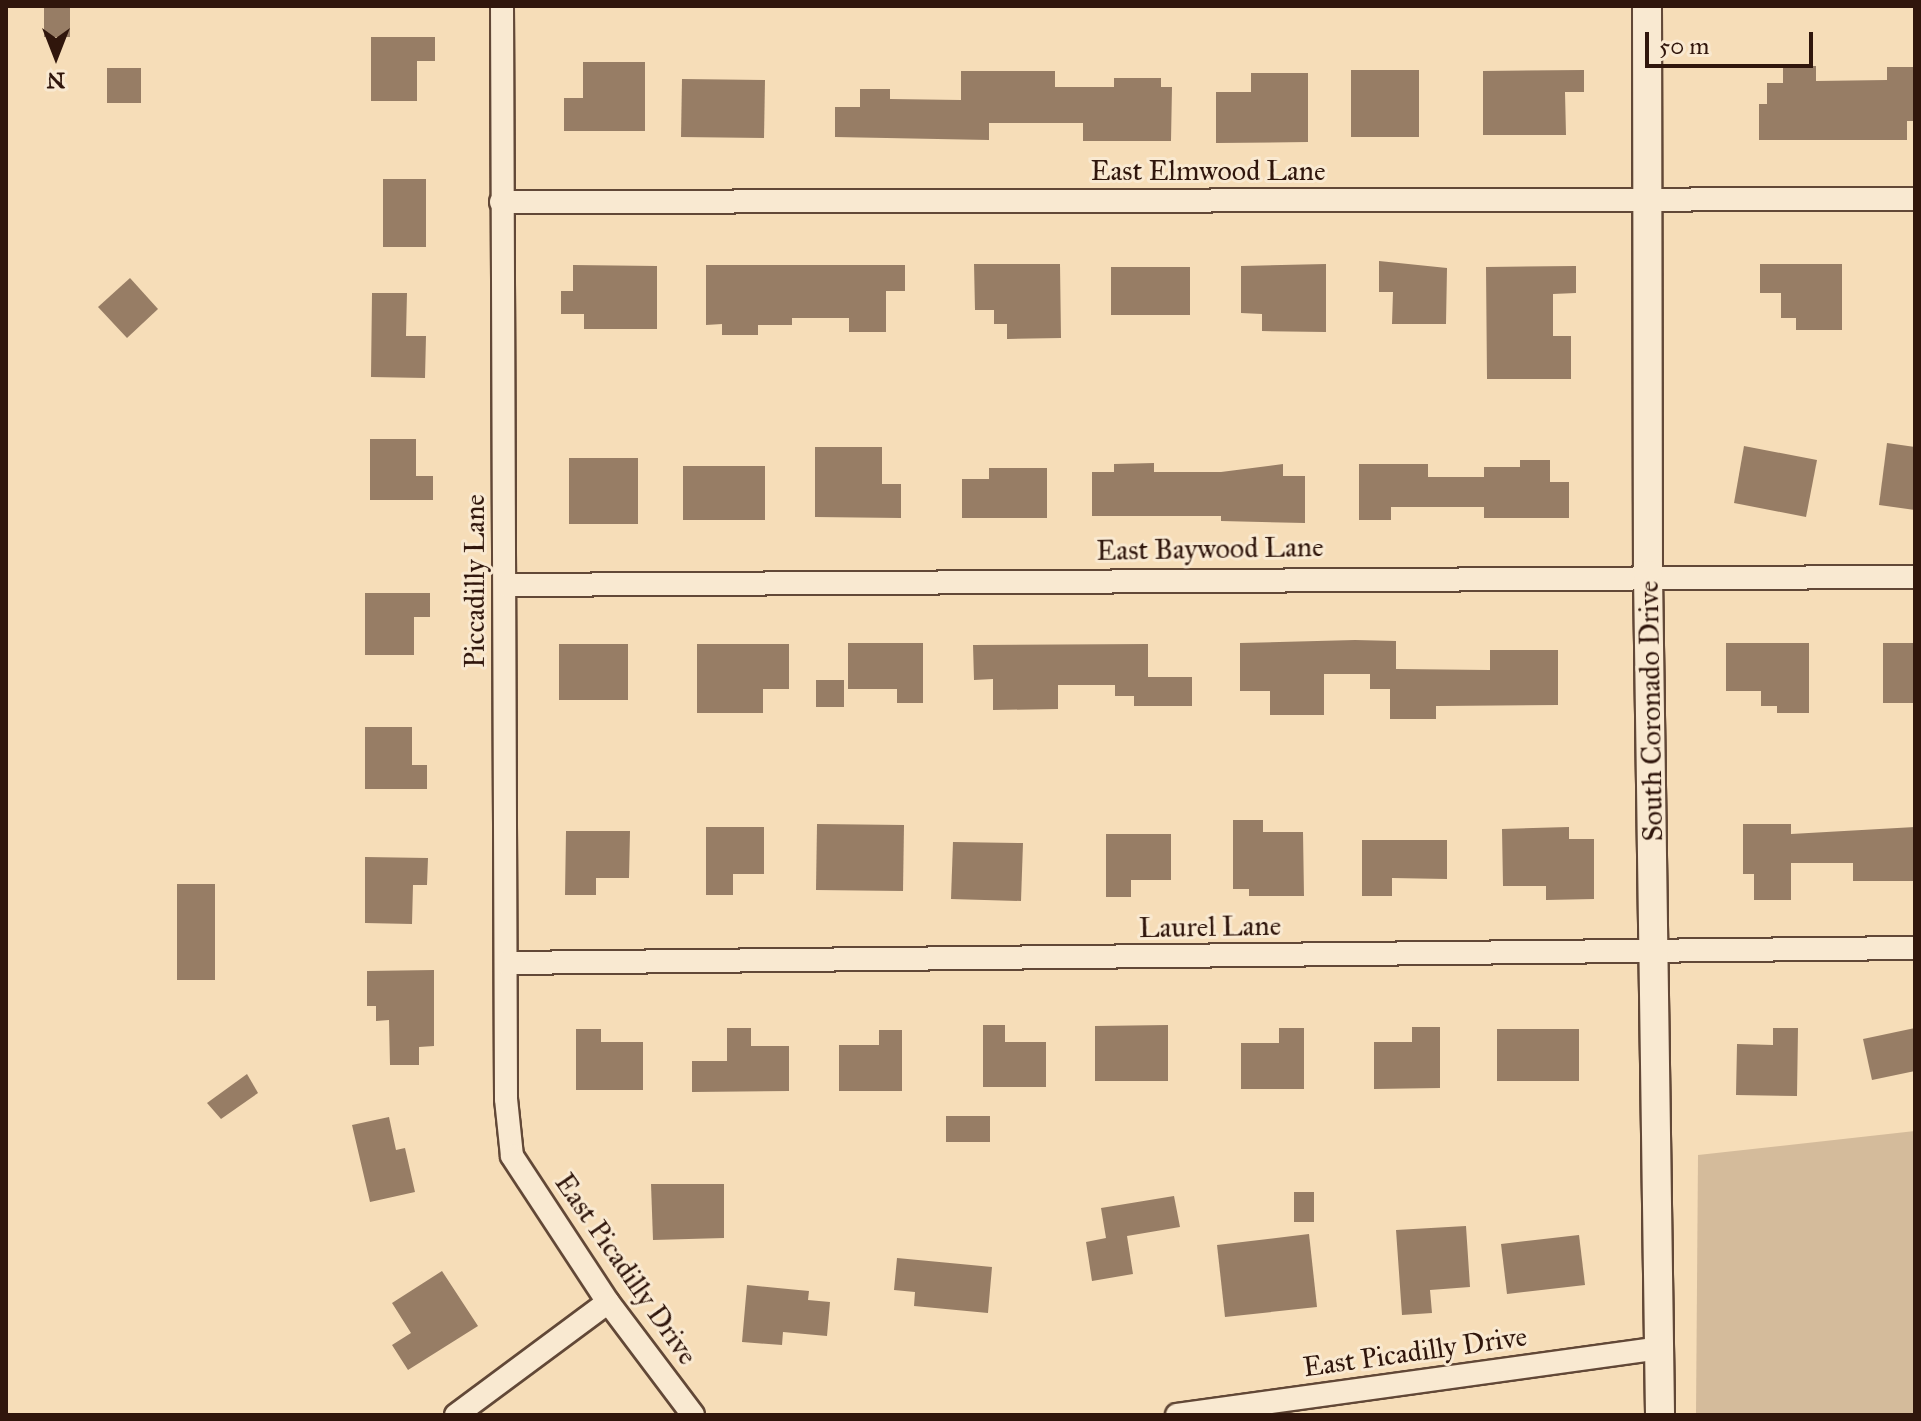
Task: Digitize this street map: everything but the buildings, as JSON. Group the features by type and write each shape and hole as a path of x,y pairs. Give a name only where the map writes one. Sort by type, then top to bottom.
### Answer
{"street":[{"name":"Piccadilly Lane","path":"502,6 506,963 512,1156"},
{"name":"South Coronado Drive","path":"1647,6 1648,575 1656,953 1660,1415"},
{"name":"East Elmwood Lane","path":"501,202 1915,199"},
{"name":"East Baywood Lane","path":"506,585 1648,575 1915,577"},
{"name":"Laurel Lane","path":"506,963 1915,948"},
{"name":"East Picadilly Drive","path":"512,1156 608,1302 693,1415"},
{"path":"456,1415 608,1302"},
{"name":"East Picadilly Drive","path":"1177,1415 1661,1348"}],"shaded area":[{"path":"1915,1131 1915,1415 1696,1415 1698,1155"}]}
